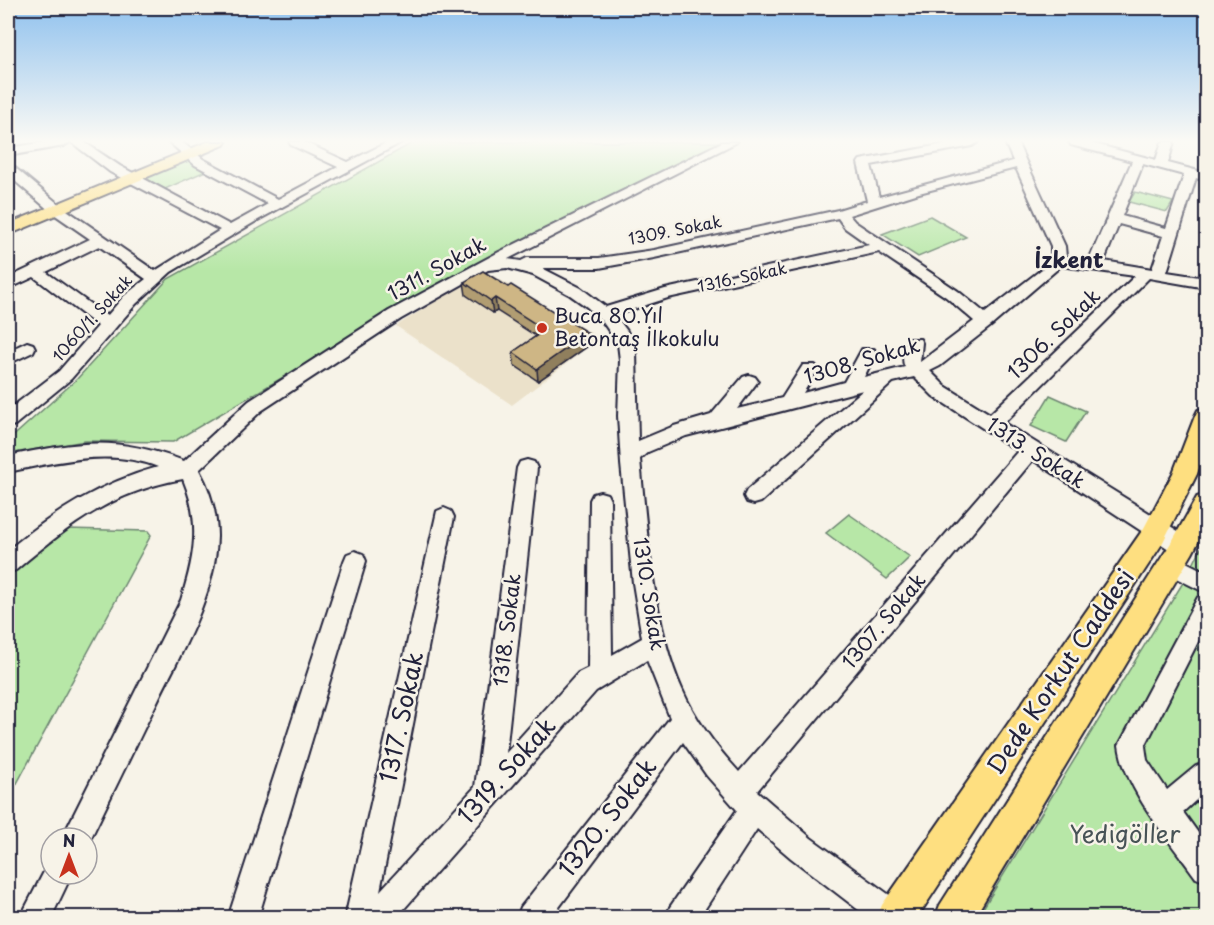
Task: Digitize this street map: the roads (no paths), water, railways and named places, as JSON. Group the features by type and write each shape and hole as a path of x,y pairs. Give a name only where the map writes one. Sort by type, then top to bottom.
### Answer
{"main road":[{"path":"8,230 110,185"},
{"name":"Dede Korkut Caddesi","path":"895,918 1156,530 1185,474 1206,416"},
{"name":"Dede Korkut Caddesi","path":"953,918 1177,556 1206,504"}],"street":[{"path":"28,185 56,208 155,278"},
{"path":"149,185 230,230"},
{"path":"243,185 278,204"},
{"name":"1060/1. Sokak","path":"8,420 65,375 130,300 155,278 230,230 314,185"},
{"name":"1311. Sokak","path":"187,470 255,406 395,315 484,266 645,185"},
{"path":"870,185 874,203"},
{"name":"1309. Sokak","path":"506,263 599,263 654,254 841,213 940,185"},
{"path":"1031,185 1056,240 1060,255 1057,261 1095,264 1206,283"},
{"path":"1095,264 1127,185"},
{"name":"1306. Sokak","path":"991,425 1152,274 1172,234 1187,185"},
{"path":"841,213 850,225 951,294 985,322"},
{"path":"1114,218 1172,234"},
{"path":"8,285 100,240"},
{"name":"1316. Sokak","path":"604,313 665,294 881,247"},
{"name":"1308. Sokak","path":"630,456 636,448 650,442 717,421 918,370 934,362 1047,272 1057,261"},
{"name":"1310. Sokak","path":"484,266 506,263 549,276 604,313 622,335 627,346 630,456 648,614 655,644 674,701 746,800 795,845 895,918"},
{"path":"35,271 108,325"},
{"path":"914,343 911,363 918,370"},
{"path":"8,358 27,348"},
{"path":"850,387 868,353"},
{"path":"788,403 809,369"},
{"name":"1313. Sokak","path":"918,370 939,391 1156,530 1177,556 1206,583"},
{"path":"754,496 890,376"},
{"path":"717,421 749,381"},
{"path":"8,464 77,452 113,450 141,454 187,470 192,475 205,512 206,537 202,568 192,600 168,654 82,826"},
{"name":"1307. Sokak","path":"681,918 746,800 1030,450"},
{"name":"1318. Sokak","path":"488,792 527,468"},
{"path":"8,563 60,520 106,492 163,473 187,470"},
{"path":"600,500 600,674"},
{"name":"1317. Sokak","path":"360,918 444,517"},
{"path":"243,918 355,561"},
{"path":"1206,604 1132,745 1134,762 1141,776 1206,868"},
{"name":"1319. Sokak","path":"375,918 587,682 655,644"},
{"name":"1320. Sokak","path":"532,918 685,719"},
{"path":"1163,807 1173,803 1205,775"},
{"path":"35,918 51,886"}],"place":[{"name":"Buca 80.Yıl Betontaş İlkokulu","path":"542,328"}],"district":[{"name":"İzkent","path":"1069,260"}],"park label":[{"name":"Yedigöller","path":"1125,835"}]}
